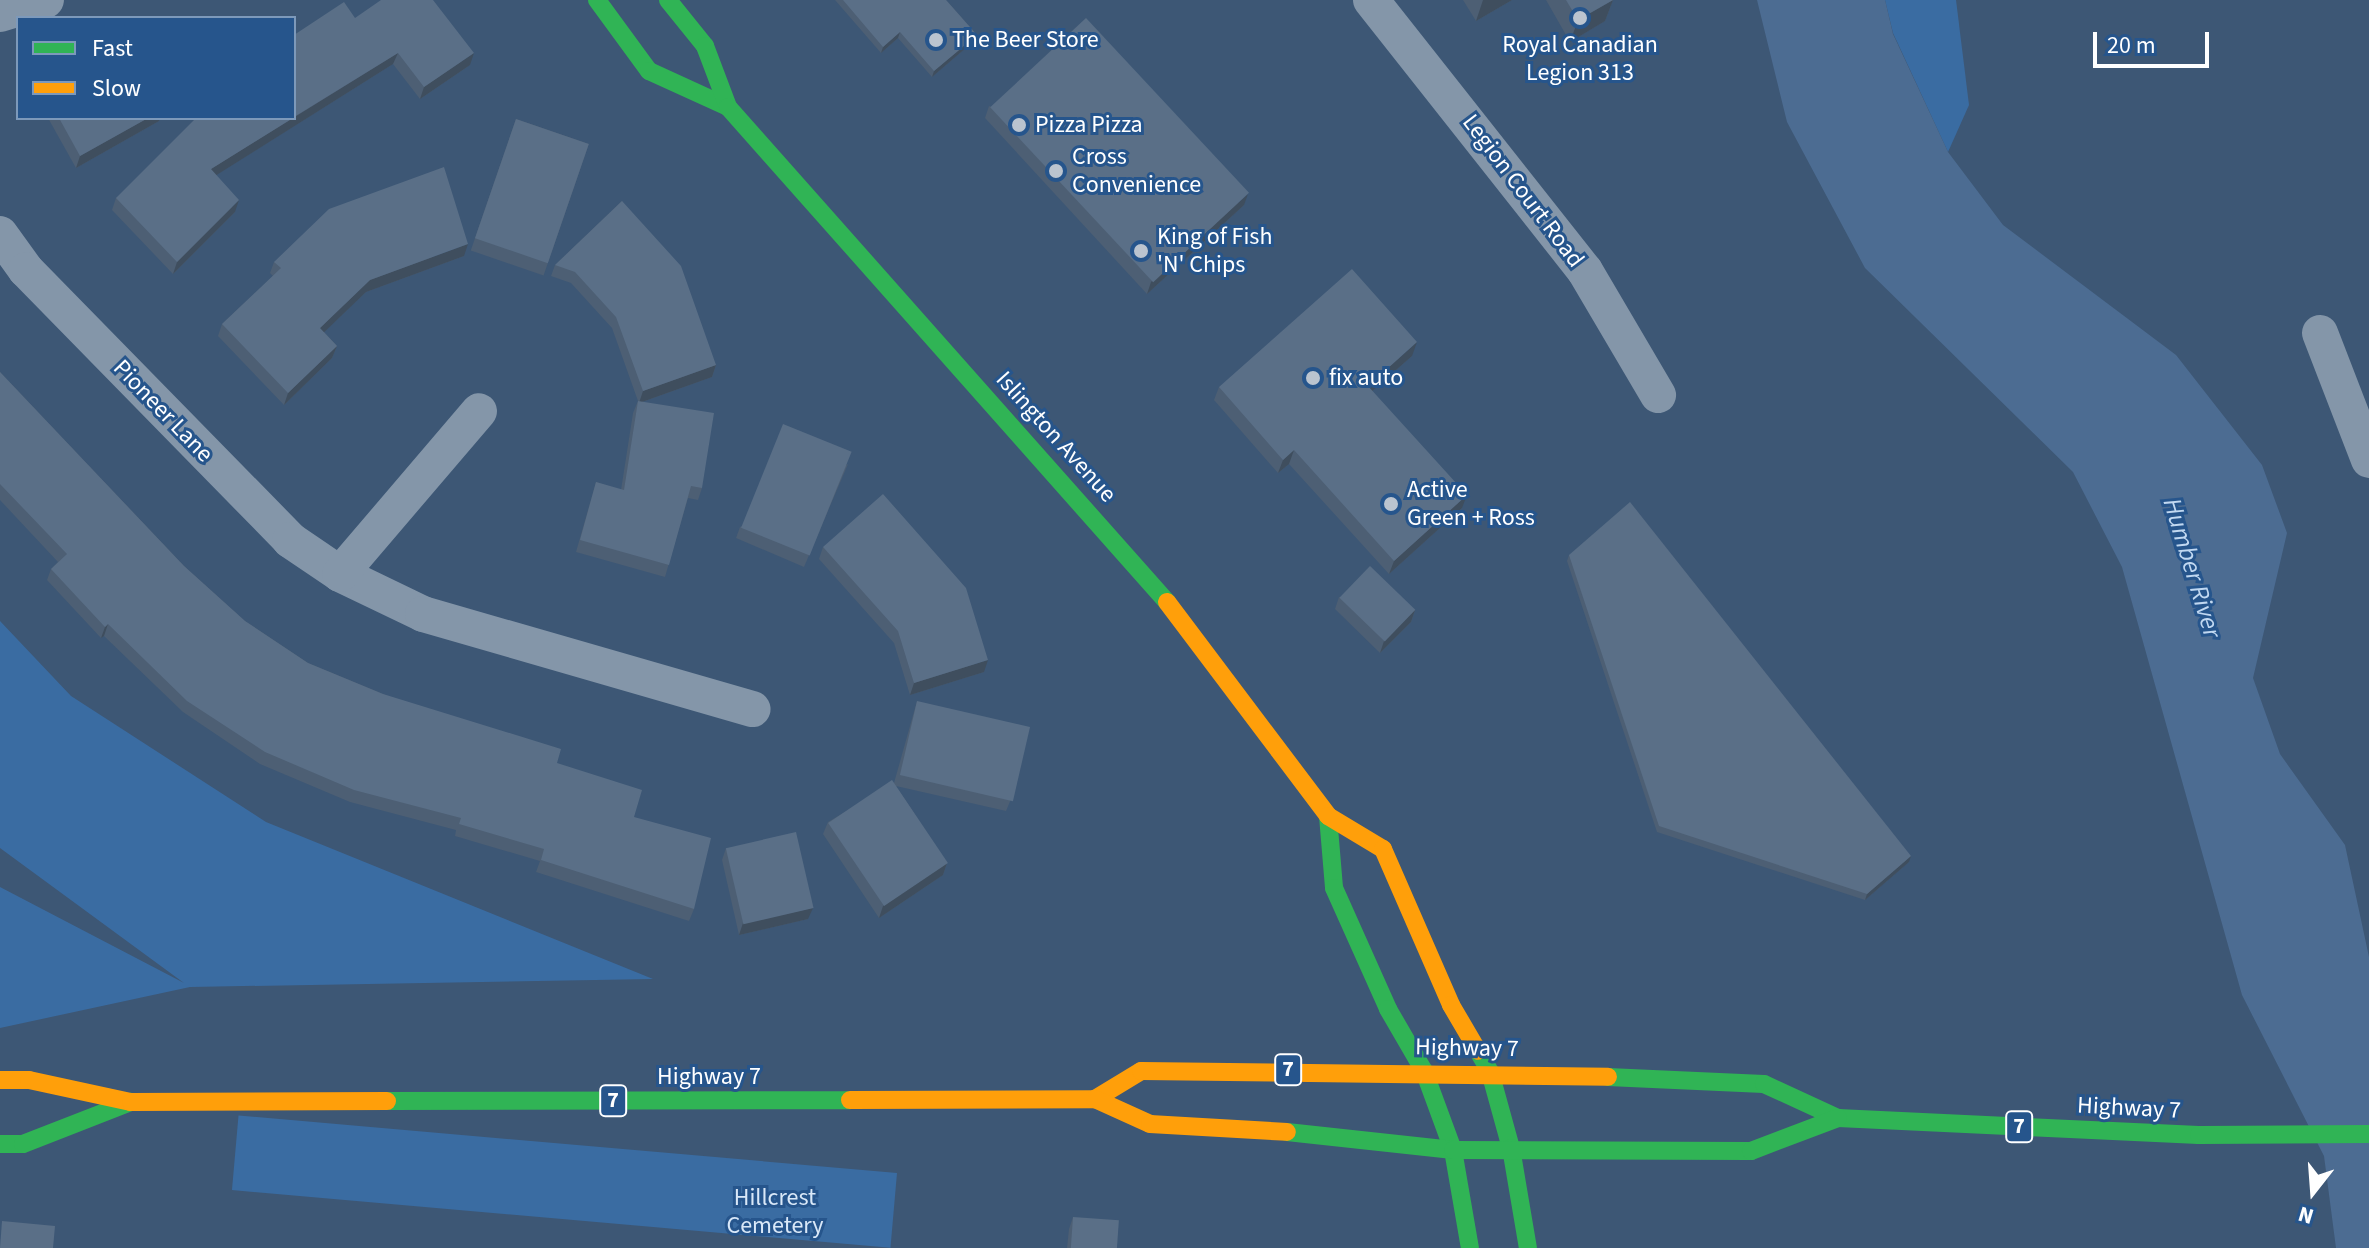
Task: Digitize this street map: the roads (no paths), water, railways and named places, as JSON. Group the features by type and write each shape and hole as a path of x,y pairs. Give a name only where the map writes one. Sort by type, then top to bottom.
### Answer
{"main road":[{"name":"Islington Avenue","path":"597,0 649,71 728,107"},
{"name":"Islington Avenue","path":"668,0 705,46 728,107 1160,593 1328,816 1383,849 1451,1005 1490,1072 1511,1148 1528,1248"},
{"path":"1328,816 1334,888 1388,1009 1424,1071 1453,1150 1470,1248"},
{"name":"Highway 7","path":"1095,1099 1141,1071 1490,1072 1764,1084 1838,1118 2199,1135 2369,1134"},
{"name":"Highway 7","path":"0,1080 29,1080 131,1102 1095,1099 1150,1124 1330,1135 1453,1150 1751,1151 1838,1118"},
{"name":"Highway 7","path":"0,1144 23,1144 131,1102"}],"street":[{"path":"0,14 46,0"},
{"name":"Legion Court Road","path":"1371,0 1585,271 1658,395"},
{"name":"Pioneer Lane","path":"0,234 26,270 279,529 340,574 423,614 753,709"},
{"path":"2320,333 2369,460"},
{"path":"340,574 479,411"}],"water":[{"name":"Humber River","path":"1757,0 1885,0 1893,34 1948,152 2003,225 2176,355 2262,465 2287,533 2253,678 2280,754 2345,845 2369,957 2369,1248 2336,1248 2324,1156 2242,995 2122,567 2073,472 1865,268 1787,122"}],"place":[{"name":"Royal Canadian Legion 313","path":"1580,18"},
{"name":"The Beer Store","path":"936,40"},
{"name":"Pizza Pizza","path":"1019,125"},
{"name":"Cross Convenience","path":"1056,171"},
{"name":"King of Fish 'N' Chips","path":"1141,251"},
{"name":"fix auto","path":"1313,378"},
{"name":"Active Green + Ross","path":"1391,504"}],"park label":[{"name":"Hillcrest Cemetery","path":"775,1212"}]}
